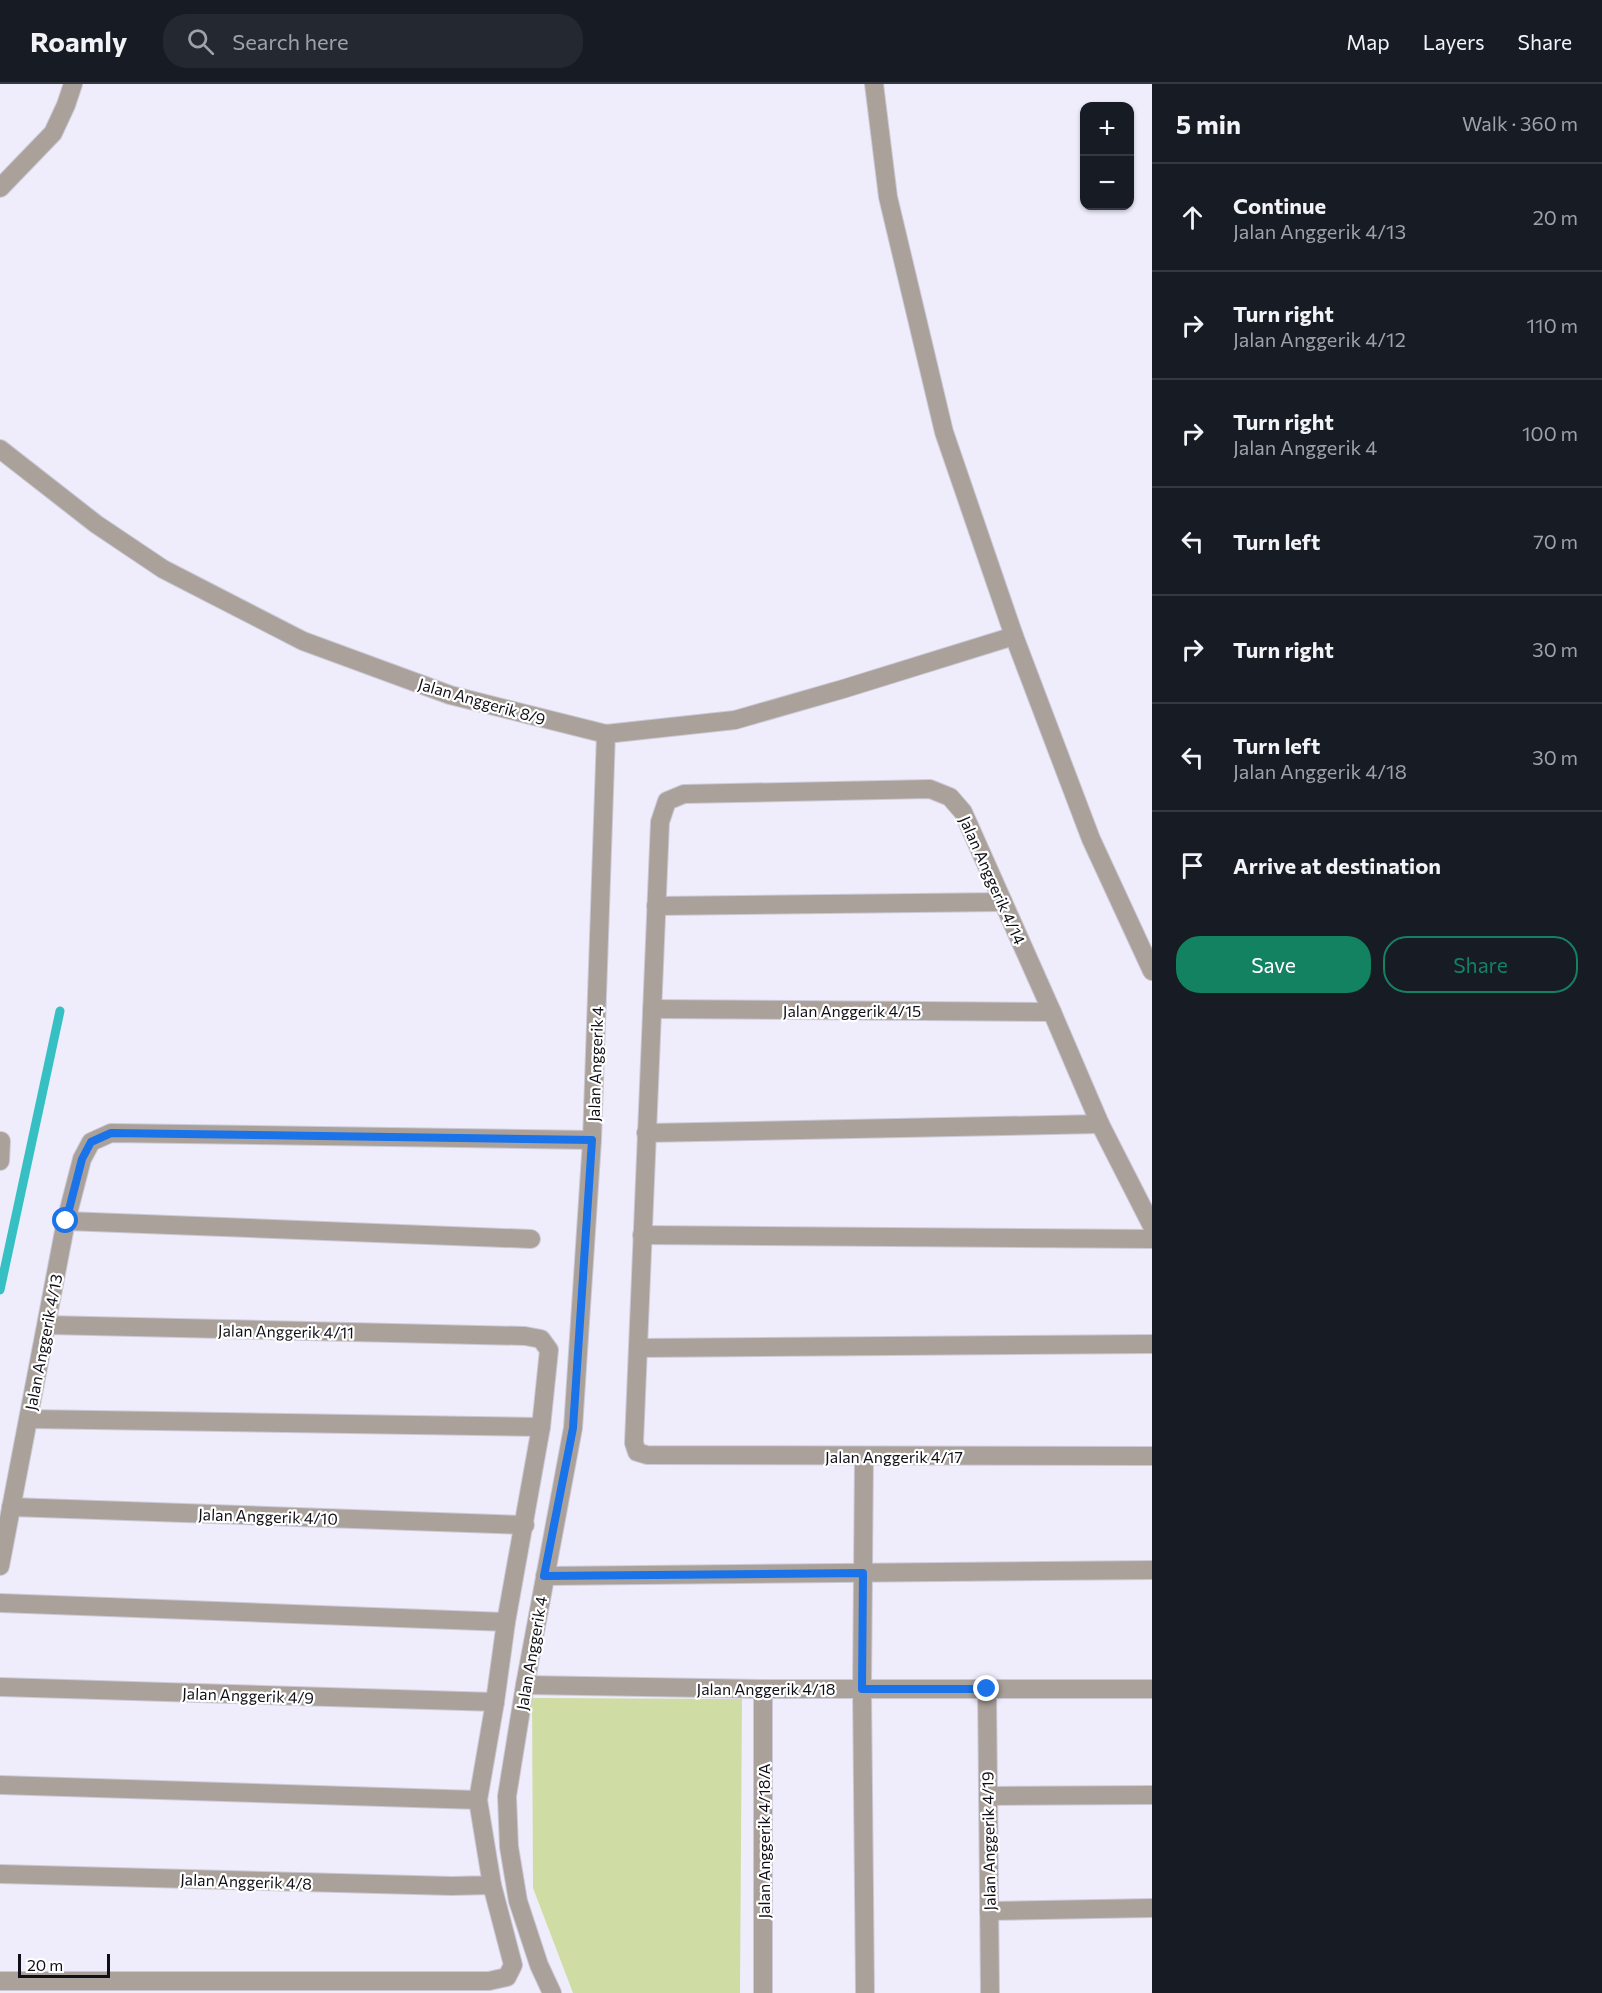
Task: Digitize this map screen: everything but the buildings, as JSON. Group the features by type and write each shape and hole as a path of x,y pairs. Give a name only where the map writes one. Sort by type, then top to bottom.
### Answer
{"street":[{"path":"0,188 53,133 73,84"},
{"path":"873,84 888,197 944,432 1014,636 1090,839 1152,971"},
{"name":"Jalan Anggerik 8/9","path":"0,449 96,524 163,569 303,641 450,695 606,734 735,720 1014,636"},
{"name":"Jalan Anggerik 4","path":"552,1993 538,1965 518,1901 509,1847 507,1796 544,1576 573,1428 592,1140 606,734"},
{"name":"Jalan Anggerik 4/14","path":"656,906 660,822 667,801 684,794 930,789 950,797 963,812 1100,1124 1152,1226"},
{"path":"1003,902 656,906 638,1348 1152,1344"},
{"name":"Jalan Anggerik 4/15","path":"652,1009 1052,1012"},
{"path":"646,1133 1100,1124"},
{"name":"Jalan Anggerik 4/13","path":"0,1566 66,1221 82,1159 91,1142 111,1133 592,1140"},
{"path":"0,1161 1,1141"},
{"path":"66,1221 531,1239"},
{"path":"642,1235 1152,1239"},
{"name":"Jalan Anggerik 4/11","path":"46,1325 525,1336 541,1339 549,1350 541,1427"},
{"name":"Jalan Anggerik 4/17","path":"638,1348 634,1443 637,1452 647,1455 1152,1456"},
{"path":"0,1981 489,1982 507,1977 513,1965 492,1885 478,1800 506,1622 541,1427 29,1419"},
{"path":"864,1456 862,1689 865,1993"},
{"name":"Jalan Anggerik 4/10","path":"11,1508 525,1525"},
{"path":"544,1576 1152,1570"},
{"path":"0,1603 506,1622"},
{"name":"Jalan Anggerik 4/18","path":"525,1685 763,1689 1152,1689"},
{"name":"Jalan Anggerik 4/9","path":"0,1687 495,1702"},
{"name":"Jalan Anggerik 4/18/A","path":"763,1689 763,1993"},
{"name":"Jalan Anggerik 4/19","path":"987,1689 990,1993"},
{"path":"0,1785 478,1800"},
{"path":"988,1796 1152,1795"},
{"name":"Jalan Anggerik 4/8","path":"0,1874 452,1886 492,1885"},
{"path":"989,1911 1152,1908"}],"green space":[{"path":"532,1698 742,1699 740,1993 573,1993 533,1888"}],"waterway":[{"path":"0,1290 60,1011"}],"route":[{"path":"66,1221 82,1159 91,1142 111,1133 592,1140 573,1428 544,1576 863,1573 862,1689 987,1689"}]}
